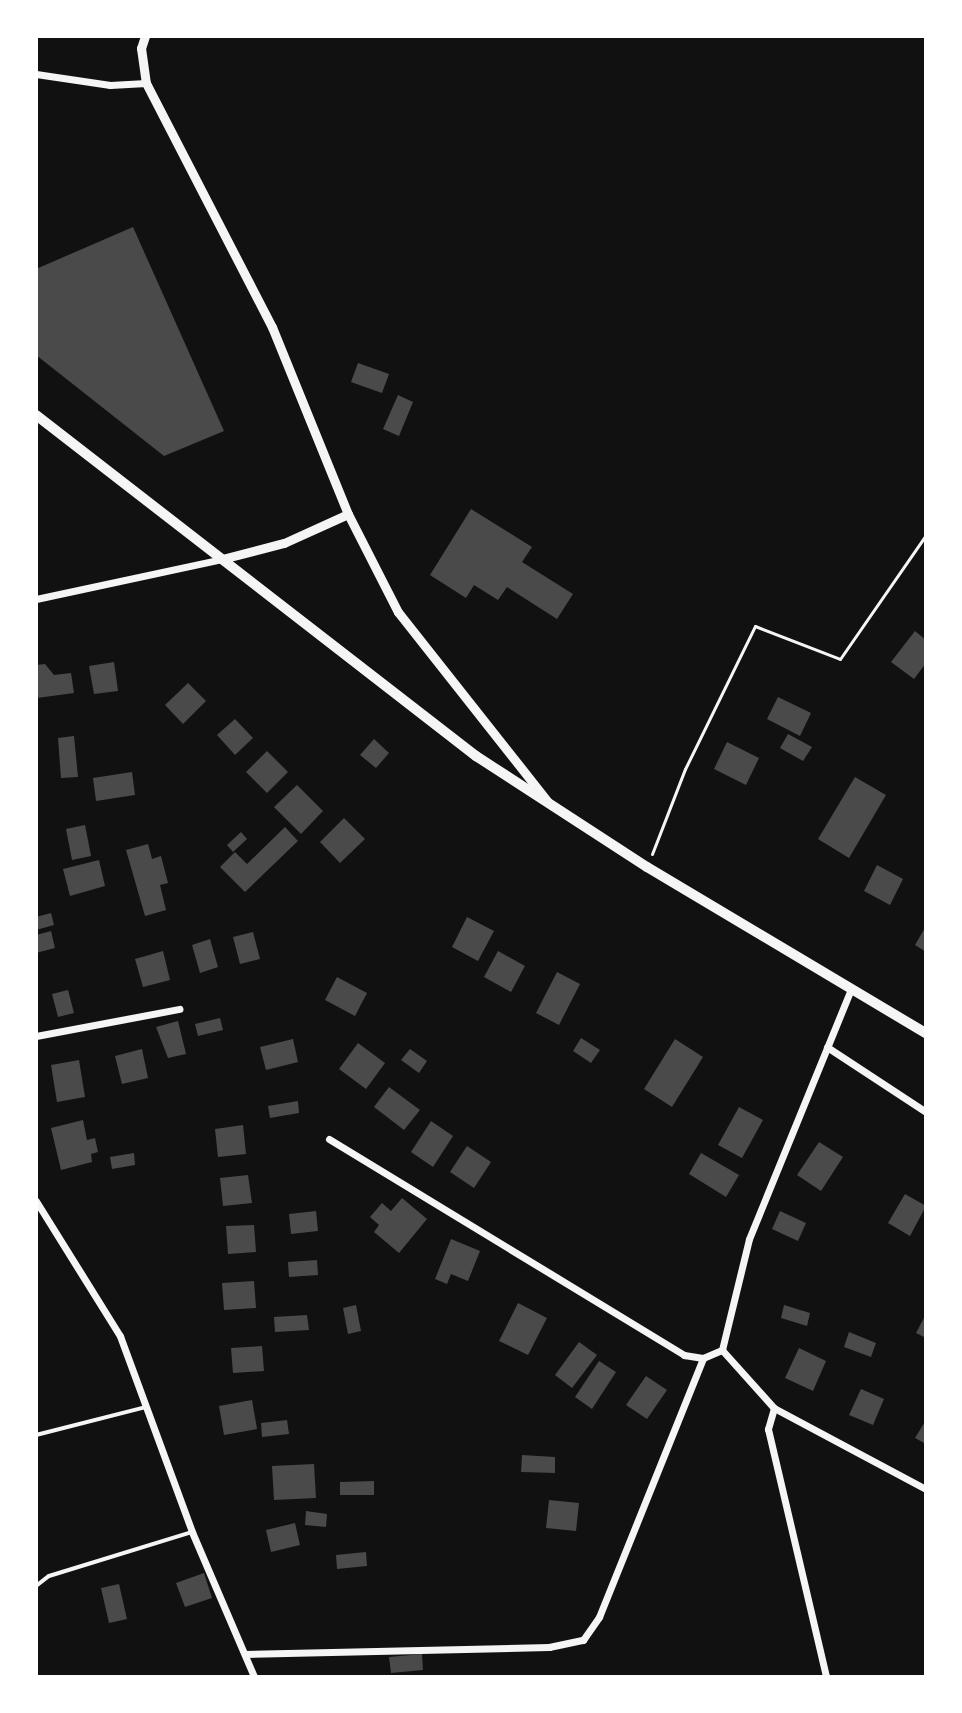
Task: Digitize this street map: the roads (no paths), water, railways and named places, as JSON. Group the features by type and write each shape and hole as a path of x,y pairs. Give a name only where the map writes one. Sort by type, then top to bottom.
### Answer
{"main road":[{"path":"36,415 476,756 647,867 926,1033"}],"street":[{"path":"145,36 141,48 146,83 272,327 348,514 398,612 552,807"},
{"path":"36,74 110,85 146,83"},
{"path":"36,599 284,543 348,514"},
{"path":"722,1350 749,1239 851,989"},
{"path":"36,1036 179,1009"},
{"path":"827,1047 926,1112"},
{"path":"329,1139 684,1355 703,1358 722,1350"},
{"path":"36,1201 120,1336 192,1532 254,1677"},
{"path":"722,1350 774,1408 926,1489"},
{"path":"245,1654 549,1647 583,1640 599,1617 703,1358"},
{"path":"774,1408 768,1429 826,1677"}],"lane":[{"path":"36,1435 148,1406"},
{"path":"36,1586 49,1576 192,1532"}]}
